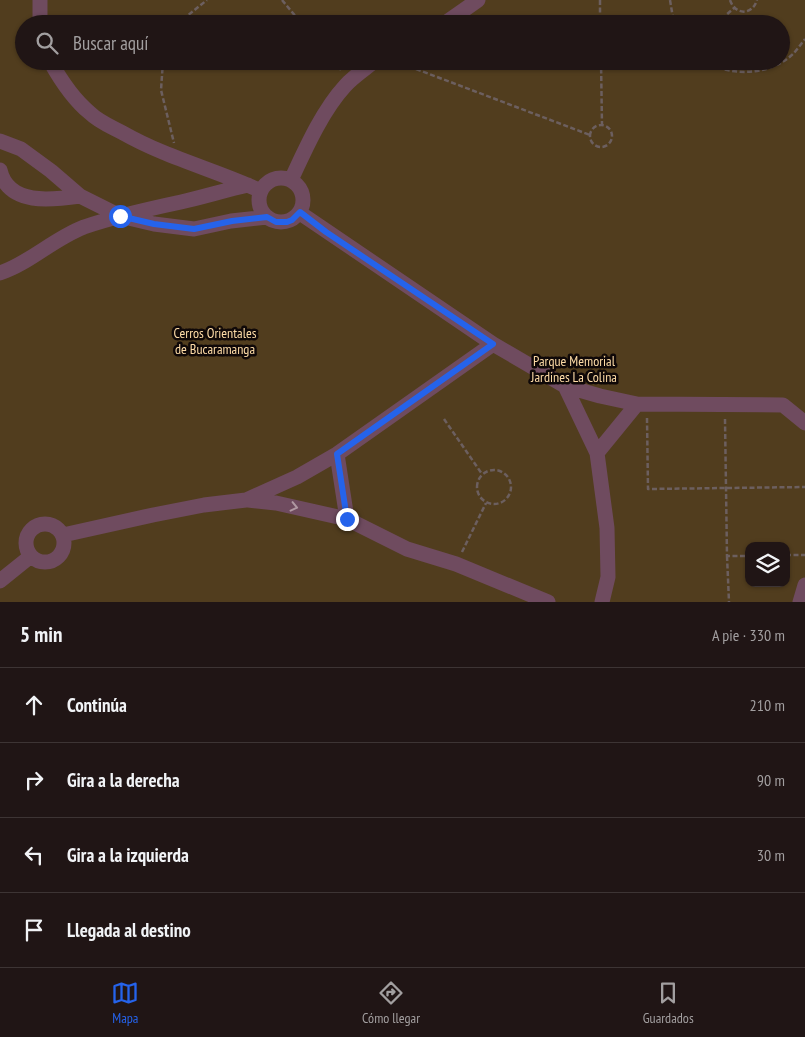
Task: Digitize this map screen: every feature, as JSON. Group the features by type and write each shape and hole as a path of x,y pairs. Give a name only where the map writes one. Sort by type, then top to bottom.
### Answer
{"lane":[{"path":"40,0 40,15"},
{"path":"457,15 478,0"},
{"path":"54,70 90,113 132,139 179,160 255,188"},
{"path":"291,180 330,106 345,86 364,70"},
{"path":"0,141 21,149 80,196 120,216 154,224 194,229 232,221 267,217"},
{"path":"0,170 2,178 8,187 19,194 37,199 80,196"},
{"path":"0,273 18,266 56,240 84,227 120,216 255,188 278,178 291,180 296,184 303,195 303,207 292,220 276,222 267,217 259,205 255,188"},
{"path":"300,212 326,232 493,344 565,386 600,396 642,404 783,405 805,423"},
{"path":"246,500 297,477 337,454 493,344"},
{"path":"565,386 597,453 598,473 607,528 608,577 602,602"},
{"path":"597,453 642,404"},
{"path":"337,454 347,519"},
{"path":"63,535 204,506 246,500 276,503 347,519 407,549 456,564 548,602"},
{"path":"43,523 60,530 63,535 63,548 55,559 43,562 31,556 26,545 28,533 32,528 43,523"},
{"path":"0,581 31,556"},
{"path":"800,602 805,585"}],"path":[{"path":"189,15 208,0"},
{"path":"282,0 294,15"},
{"path":"600,0 600,15"},
{"path":"670,0 672,15"},
{"path":"730,0 734,8 742,12 750,10 756,4 756,0"},
{"path":"726,15 734,8"},
{"path":"790,55 805,39"},
{"path":"163,70 161,90 179,160"},
{"path":"419,70 590,135"},
{"path":"601,70 602,124"},
{"path":"726,70 750,72 759,70"},
{"path":"602,124 608,127 612,133 612,138 608,145 602,147 595,145 590,135 594,127 602,124"},
{"path":"642,404 648,489 805,487"},
{"path":"725,405 729,602"},
{"path":"444,419 482,474"},
{"path":"497,470 507,476 511,491 505,500 494,505 486,503 478,496 476,485 482,474 497,470"},
{"path":"456,564 486,503"},
{"path":"790,556 805,555"},
{"path":"727,556 745,556"}],"green space":[{"name":"Parque Memorial Jardines La Colina","path":"0,0 805,0 805,602 0,602"}],"route":[{"path":"120,216 154,224 194,229 232,221 267,217 276,222 287,222 296,217 300,212 326,232 463,322 493,344 337,454 347,519"}],"park label":[{"name":"Cerros Orientales de Bucaramanga","path":"215,342"}]}
